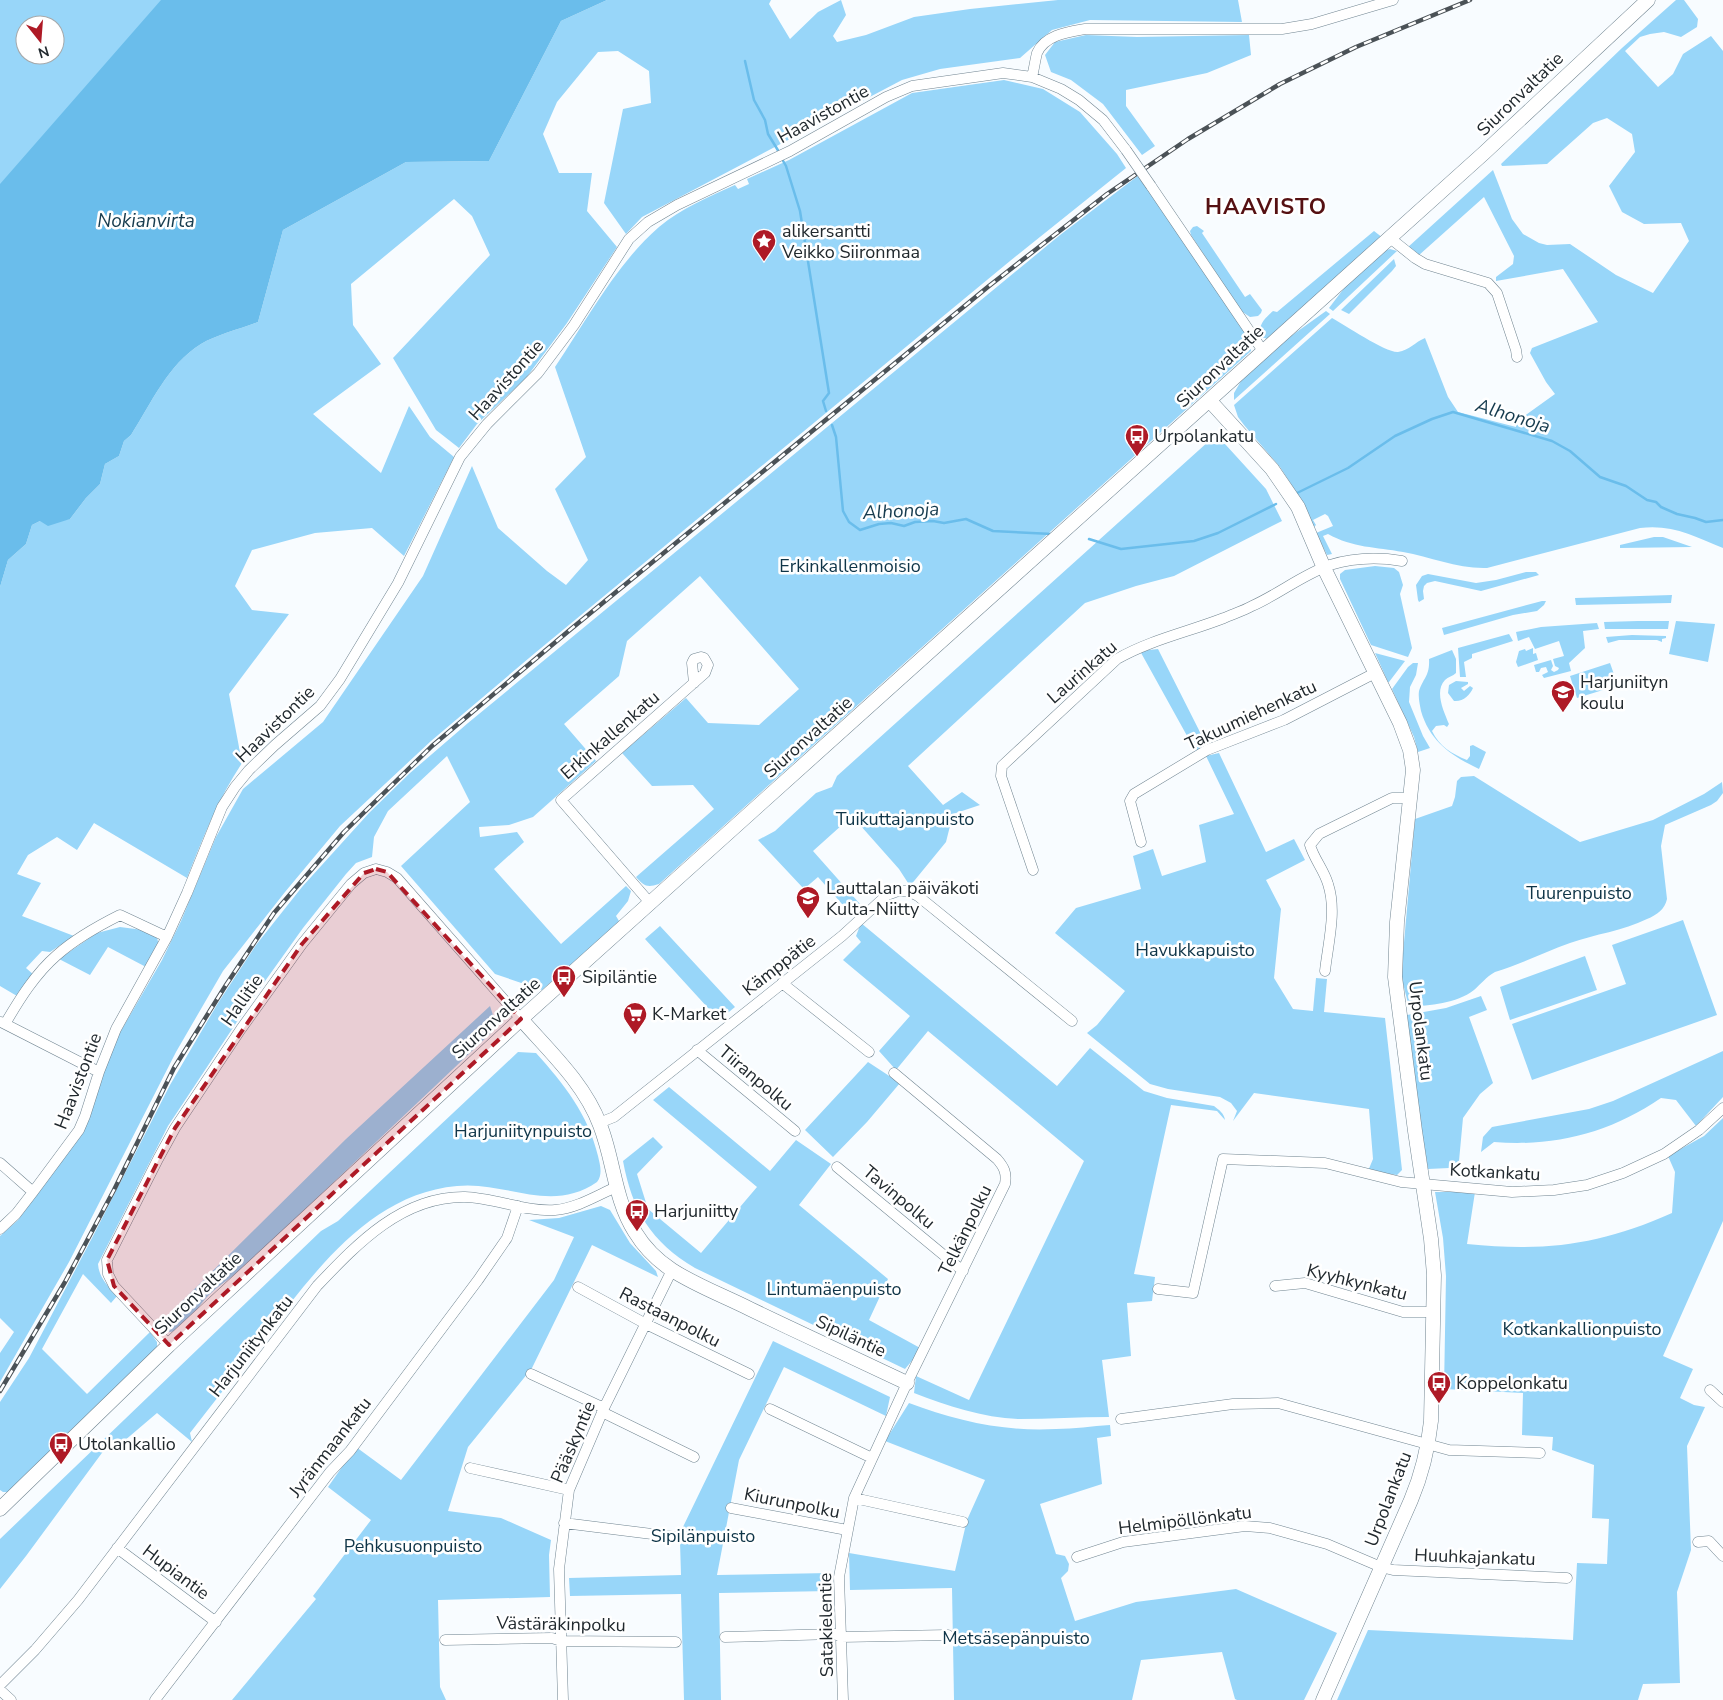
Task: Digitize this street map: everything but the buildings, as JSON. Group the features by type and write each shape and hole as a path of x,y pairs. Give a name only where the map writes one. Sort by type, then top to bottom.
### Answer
{"main road":[{"name":"Siuronvaltatie","path":"0,1509 170,1345 521,1019 1210,401 1263,351 1484,153 1648,0"},
{"name":"Urpolankatu","path":"1210,401 1272,469 1298,508 1324,568 1400,723 1410,750 1413,770 1397,922 1395,977 1414,1131 1424,1184 1434,1275 1429,1445 1422,1474 1323,1700"},
{"name":"Sipiläntie","path":"521,1019 577,1082 591,1104 610,1154 616,1187 626,1217 636,1234 653,1255 672,1270 907,1383"}],"street":[{"path":"1032,77 1038,53 1044,44 1054,37 1067,32 1085,29 1282,29 1312,24 1393,0"},
{"name":"Haavistontie","path":"0,1230 16,1214 79,1130 98,1072 116,1029 167,937 222,807 235,787 261,757 320,706 335,686 398,583 460,457 487,424 538,373 574,325 629,239 648,222 677,205 790,151 886,97 912,86 1003,73 1032,77 1061,88 1103,120 1151,186 1263,351"},
{"path":"1390,238 1425,264 1488,282 1497,292 1518,354 1517,357"},
{"name":"Laurinkatu","path":"1033,870 1001,776 1002,766 1117,659 1133,650 1222,619 1253,606 1324,568 1347,561 1366,559 1385,558 1402,561"},
{"name":"Takuumiehenkatu","path":"1141,842 1130,801 1134,794 1207,750 1284,720 1375,673"},
{"name":"Erkinkallenkatu","path":"651,904 561,800 694,683"},
{"path":"1325,971 1332,900 1327,882 1312,853 1310,845 1319,834 1392,798 1411,798"},
{"name":"Hallitie","path":"170,1345 114,1286 108,1274 108,1260 175,1128 241,1029 296,952 351,884 364,873 376,869 387,872 397,878 521,1019"},
{"name":"Kämppätie","path":"599,1122 614,1117 842,936 887,895 898,891 908,891 926,902 1072,1021"},
{"path":"98,1072 2,1023 22,994 56,955 99,925 120,915 167,937"},
{"path":"782,983 868,1052"},
{"name":"Tiiranpolku","path":"697,1050 795,1131"},
{"name":"Telkänpolku","path":"894,1073 997,1159 1004,1166 1006,1175 1005,1184 907,1383"},
{"name":"Kotkankatu","path":"1158,1289 1193,1292 1223,1159 1325,1163 1392,1181 1424,1184 1512,1192 1554,1190 1586,1185 1623,1173 1664,1154 1699,1130 1723,1108"},
{"path":"0,1163 33,1192"},
{"name":"Tavinpolku","path":"837,1166 963,1271"},
{"name":"Harjuniitynkatu","path":"0,1685 35,1650 78,1600 317,1286 345,1256 372,1232 392,1218 440,1199 487,1198 518,1206 555,1210 585,1203 616,1187"},
{"name":"Jyränmaankatu","path":"155,1700 330,1472 350,1451 478,1280 507,1238 518,1206"},
{"name":"Pääskyntie","path":"563,1700 559,1569 569,1490 603,1410 672,1270"},
{"name":"Kyyhkynkatu","path":"1275,1286 1305,1284 1403,1312 1432,1312"},
{"name":"Rastaanpolku","path":"578,1286 646,1324 749,1374"},
{"path":"531,1374 694,1457"},
{"name":"Satakielentie","path":"843,1700 839,1577 847,1530 854,1498 907,1383"},
{"path":"1710,1390 1723,1402"},
{"path":"1121,1419 1233,1404 1278,1403 1449,1450 1540,1453"},
{"path":"770,1409 872,1458"},
{"path":"470,1468 569,1490"},
{"path":"854,1498 963,1522"},
{"name":"Kiurunpolku","path":"731,1508 847,1530"},
{"path":"564,1523 676,1537"},
{"name":"Helmipöllönkatu","path":"1077,1556 1124,1542 1246,1526 1270,1528 1327,1544 1381,1567"},
{"path":"1698,1542 1709,1541 1723,1556"},
{"name":"Hupiantie","path":"117,1548 216,1622"},
{"name":"Huuhkajankatu","path":"1381,1567 1393,1570 1567,1578"},
{"path":"725,1637 835,1634 842,1637 948,1635"},
{"name":"Västäräkinpolku","path":"446,1640 552,1638 561,1641 676,1642"},
{"path":"0,1690 11,1700"}],"highlighted area":[{"path":"376,869 387,872 521,1019 169,1345 114,1286 107,1260 175,1128 302,944 364,873"}],"green space":[{"path":"0,0 164,0 0,185"},
{"path":"607,0 771,0 769,4 790,39 818,12 841,0 846,15 833,36 837,42 866,35 914,17 1058,0 1238,0 1242,22 1090,20 1052,30 1020,58 940,69 902,80 642,217 626,234 604,203 623,109 651,103 649,71 618,51 598,52 557,102 543,134 559,173 592,173 587,211 617,247 567,323 526,378 477,424 459,448 436,430 393,358 490,255 472,216 454,199 351,284 353,325 381,364 313,414 381,473 409,406 430,437 454,457 404,556 372,528 315,533 252,550 235,586 252,610 289,614 229,694 242,763 218,805 187,878 94,823 77,850 57,837 28,855 17,874 41,883 22,916 74,936 50,952 42,951 26,968 34,975 17,996 0,986 0,587 8,560 26,544 32,525 40,521 70,519 86,498 100,484 105,464 119,456 124,441 131,435 161,385 189,352 214,338 258,322 283,230 406,162 489,161 561,21"},
{"path":"1676,0 1684,0 1698,19 1697,27 1681,37 1664,32 1640,37 1625,51 1658,87 1673,74 1683,54 1711,36 1723,51 1723,548 1673,529 1652,527 1640,528 1487,568 1466,567 1403,552 1356,545 1328,534 1323,536 1332,554 1327,555 1316,533 1333,526 1328,516 1325,514 1313,520 1316,525 1314,527 1280,467 1238,417 1234,405 1332,318 1375,344 1392,351 1406,350 1425,338 1448,397 1458,412 1516,427 1516,422 1555,394 1530,353 1532,348 1598,322 1563,269 1496,281 1496,277 1513,264 1514,256 1484,197 1418,256 1407,248 1493,170 1512,219 1523,234 1539,243 1547,245 1570,244 1616,275 1653,293 1689,241 1681,223 1644,224 1622,212 1609,186 1635,152 1632,134 1607,118 1593,123 1547,164 1502,166 1501,164 1622,48"},
{"path":"1086,35 1137,37 1249,35 1251,55 1207,73 1126,90 1126,106 1155,146 1142,155 1103,104 1071,80 1051,72 1045,55 1055,42"},
{"path":"1004,80 1043,89 1080,112 1117,154 1126,168 1010,261 535,653 431,741 340,826 223,971 176,1052 69,1262 0,1382 0,1353 14,1332 0,1318 0,1236 18,1220 83,1132 102,1073 118,1036 162,960 181,921 216,837 243,789 323,722 423,576 472,466 498,528 547,571 566,585 588,560 555,489 586,457 555,367 590,312 629,258 644,241 676,214 735,185 738,189 749,184 747,179 789,160 912,93"},
{"name":"Erkinkallenmoisio","path":"1139,175 1250,340 1251,351 659,884 651,886 644,884 636,877 714,809 693,785 652,786 622,753 686,698 708,723 759,725 799,689 700,576 627,641 619,676 564,724 596,761 533,817 509,825 479,827 480,837 517,832 524,842 494,869 561,944 626,886 631,891 628,901 616,916 619,921 617,924 542,990 495,974 401,866 470,802 447,756 388,811 374,837 372,857 356,863 303,928 250,1002 168,1126 98,1264 102,1278 117,1296 111,1303 83,1274 42,1349 87,1394 150,1332 157,1342 157,1348 8,1492 0,1490 0,1402 29,1358 170,1085 218,1003 256,945 302,887 369,813 410,773 468,723 1060,235"},
{"path":"1197,226 1204,231 1202,233 1245,297 1250,294 1262,310 1258,316 1250,317 1241,311 1191,235 1190,231 1193,227"},
{"path":"1374,231 1383,238 1268,339 1261,337 1261,325 1273,311 1277,312"},
{"path":"1390,249 1397,251 1333,311 1329,308 1345,287 1384,251"},
{"path":"1394,259 1396,266 1392,271 1349,314 1341,310"},
{"path":"1326,311 1330,314 1234,400 1234,393 1241,381 1291,336"},
{"name":"Tuikuttajanpuisto","path":"1209,441 1225,444 1266,489 1282,521 1174,576 1085,603 908,766 943,805 962,792 980,805 953,814 946,842 910,886 899,869 852,816 813,851 860,904 850,913 818,877 804,889 758,840 775,831 816,793 832,787 837,776"},
{"path":"1654,537 1663,537 1692,547 1620,548 1620,545"},
{"path":"1375,566 1394,568 1399,572 1403,585 1400,594 1412,648 1408,657 1371,645 1340,579 1340,574 1345,570"},
{"path":"1526,572 1536,572 1539,575 1481,591 1435,581 1427,583 1423,591 1424,599 1419,602 1418,600 1416,585 1422,576 1428,574 1476,583"},
{"path":"1672,595 1671,603 1576,605 1575,598"},
{"path":"1546,601 1537,611 1513,615 1444,635 1442,628"},
{"path":"1669,621 1668,629 1605,629 1604,622"},
{"path":"1676,621 1715,624 1708,662 1669,654"},
{"path":"1597,623 1599,629 1583,631 1585,648 1569,663 1571,671 1544,678 1542,675 1548,672 1546,667 1536,672 1534,665 1551,660 1553,666 1551,670 1554,672 1558,670 1559,668 1555,666 1553,659 1564,656 1559,641 1535,649 1529,637 1518,641 1516,632 1541,627"},
{"path":"1509,634 1513,641 1472,654 1472,658 1464,662 1466,677 1460,677 1458,648"},
{"path":"1632,635 1666,636 1666,638 1662,639 1662,642 1657,640 1619,640 1608,643 1606,637"},
{"path":"1533,648 1533,654 1536,653 1538,660 1518,667 1516,662 1519,651"},
{"path":"1158,649 1207,746 1196,752 1140,651"},
{"path":"1452,650 1456,659 1456,673 1445,680 1440,690 1441,702 1449,724 1447,727 1444,725 1436,726 1432,731 1446,749 1467,760 1470,756 1470,746 1473,745 1486,752 1479,769 1451,753 1443,747 1436,740 1425,722 1421,711 1419,691 1427,673 1429,659"},
{"path":"1375,653 1405,661 1389,682 1388,682"},
{"path":"1413,663 1418,663 1416,675 1410,687 1409,702 1430,748 1418,752 1414,737 1392,689"},
{"path":"1610,663 1616,680 1601,684 1603,690 1577,698 1570,676"},
{"path":"1456,681 1468,682 1468,684 1461,688 1464,691 1470,686 1473,688 1466,698 1454,701 1448,693 1449,685"},
{"name":"Havukkapuisto","path":"1219,753 1266,852 1294,839 1305,860 1266,880 1281,909 1274,978 1293,1009 1313,1011 1316,978 1327,979 1324,1012 1385,1018 1402,1170 1397,1175 1368,1171 1373,1159 1369,1109 1254,1093 1233,1121 1237,1111 1231,1103 1220,1097 1168,1089 1150,1084 1087,1033 1097,1025 1125,991 1055,933 1076,908 1141,889 1133,856 1153,849 1162,876 1206,862 1199,825 1234,814 1206,756"},
{"name":"Tuurenpuisto","path":"1474,776 1580,842 1653,820 1704,794 1722,782 1723,793 1711,805 1665,825 1661,846 1667,899 1657,914 1628,927 1570,943 1495,972 1467,995 1451,1001 1409,1007 1401,976 1415,819 1452,806 1457,781 1461,777"},
{"path":"1683,920 1717,1015 1532,1080 1512,1024 1626,984 1612,945"},
{"path":"861,923 1057,1086 1090,1048 1144,1091 1167,1098 1214,1106 1224,1115 1225,1120 1217,1111 1171,1105 1134,1274 1155,1277 1152,1301 1127,1303 1131,1356 1102,1360 1109,1417 1006,1418 966,1410 914,1393 916,1376 969,1400 1084,1161 928,1031 896,1070 879,1051 910,1016 843,960 861,942 856,936"},
{"path":"660,926 735,1007 719,1020 645,939"},
{"path":"120,927 143,930 157,938 159,945 146,967 108,947 90,975 59,959 97,933"},
{"path":"1585,956 1597,990 1510,1020 1500,987"},
{"path":"1481,996 1487,1010 1469,1017 1493,1083 1480,1094 1463,1118 1459,1161 1449,1168 1428,1169 1406,1032 1407,1015 1446,1008"},
{"path":"490,1006 493,1015 491,1033 240,1271 209,1295 186,1323 172,1332 164,1331 157,1326 346,1139"},
{"path":"1723,1051 1723,1097 1696,1126 1676,1100 1661,1098 1642,1110 1602,1129 1560,1140 1516,1143 1494,1142 1481,1152 1483,1137 1492,1127 1589,1109 1613,1101"},
{"name":"Harjuniitynpuisto","path":"518,1052 536,1053 574,1100 594,1141 600,1166 597,1182 580,1191 563,1195 545,1196 493,1188 457,1186 425,1192 397,1204 370,1220 346,1240 303,1288 190,1433 192,1442 157,1413 117,1447 110,1442 0,1589 0,1539 321,1231 338,1221"},
{"path":"868,1062 900,1083 867,1122 833,1157 805,1130"},
{"name":"Lintumäenpuisto","path":"669,1087 770,1171 796,1140 831,1164 799,1205 888,1279 869,1320 922,1349 905,1369 695,1268 666,1247 655,1236 638,1210 623,1161 653,1137 663,1147 637,1174 648,1209 701,1253 757,1187 653,1100"},
{"name":"Kotkankallionpuisto","path":"1723,1118 1723,1221 1663,1356 1693,1369 1680,1398 1694,1405 1705,1407 1687,1446 1691,1550 1677,1592 1680,1683 1643,1684 1638,1700 1337,1700 1368,1630 1573,1640 1577,1563 1607,1564 1609,1519 1592,1518 1594,1465 1552,1450 1553,1437 1522,1435 1523,1393 1444,1389 1446,1276 1443,1238 1435,1192 1475,1192 1467,1244 1522,1247 1572,1244 1596,1239 1646,1224 1672,1213 1675,1172 1668,1156 1704,1136"},
{"name":"Pehkusuonpuisto","path":"601,1206 610,1210 630,1243 656,1271 658,1277 592,1245 532,1368 468,1447 448,1511 501,1518 551,1540 549,1555 550,1597 438,1600 440,1687 446,1700 232,1700 316,1599 313,1596 371,1520 328,1487 356,1447 401,1480 554,1280 574,1237 529,1220 559,1218"},
{"name":"Sipilänpuisto","path":"773,1341 890,1397 886,1416 784,1367 739,1460 717,1575 830,1573 830,1591 719,1593 721,1700 684,1700 681,1594 570,1596 569,1578 681,1575 680,1542 682,1529"},
{"name":"Metsäsepänpuisto","path":"909,1403 963,1420 1000,1427 1070,1429 1110,1425 1111,1436 1097,1438 1102,1484 1040,1504 1056,1554 1065,1556 1069,1564 1068,1571 1061,1578 1075,1621 1136,1602 1236,1589 1337,1633 1304,1700 1235,1699 1222,1652 1141,1660 1132,1700 954,1700 952,1588 850,1590 849,1553 955,1571 967,1520 985,1480 885,1441"}],"water":[{"name":"Nokianvirta","path":"161,0 607,0 561,21 489,161 406,162 283,230 258,322 201,344 179,362 161,385 131,435 124,441 119,456 105,464 100,484 86,498 70,519 48,526 40,521 32,525 26,544 8,560 0,587 0,184"}],"waterway":[{"name":"Alhonoja","path":"745,61 754,100 765,120 768,134 779,152"},
{"name":"Alhonoja","path":"782,159 800,211 829,393 823,401 826,411"},
{"name":"Alhonoja","path":"1295,494 1348,468 1395,436 1432,419 1453,412 1552,441 1570,451 1600,477 1626,486 1647,500 1656,502 1661,507 1677,514 1706,522 1723,520"},
{"name":"Alhonoja","path":"832,425 836,437 843,511 849,522 860,530 879,524 891,523 904,526 915,522 933,521 944,523 966,519 993,531 1052,534"},
{"name":"Alhonoja","path":"1089,539 1121,549 1194,541 1218,533 1276,504"}],"railway":[{"path":"0,1391 65,1282 114,1190 174,1068 274,913 344,832 432,746 571,629 989,286 1107,194 1188,139 1280,84 1356,47 1470,0"}],"place":[{"name":"alikersantti Veikko Siironmaa","path":"764,262"},
{"name":"Urpolankatu","path":"1137,457"},
{"name":"Harjuniityn koulu","path":"1563,713"},
{"name":"Lauttalan päiväkoti Kulta-Niitty","path":"808,919"},
{"name":"Sipiläntie","path":"564,998"},
{"name":"K-Market","path":"635,1035"},
{"name":"Harjuniitty","path":"637,1232"},
{"name":"Koppelonkatu","path":"1439,1404"},
{"name":"Utolankallio","path":"61,1465"}],"district":[{"name":"HAAVISTO","path":"1266,207"}]}
